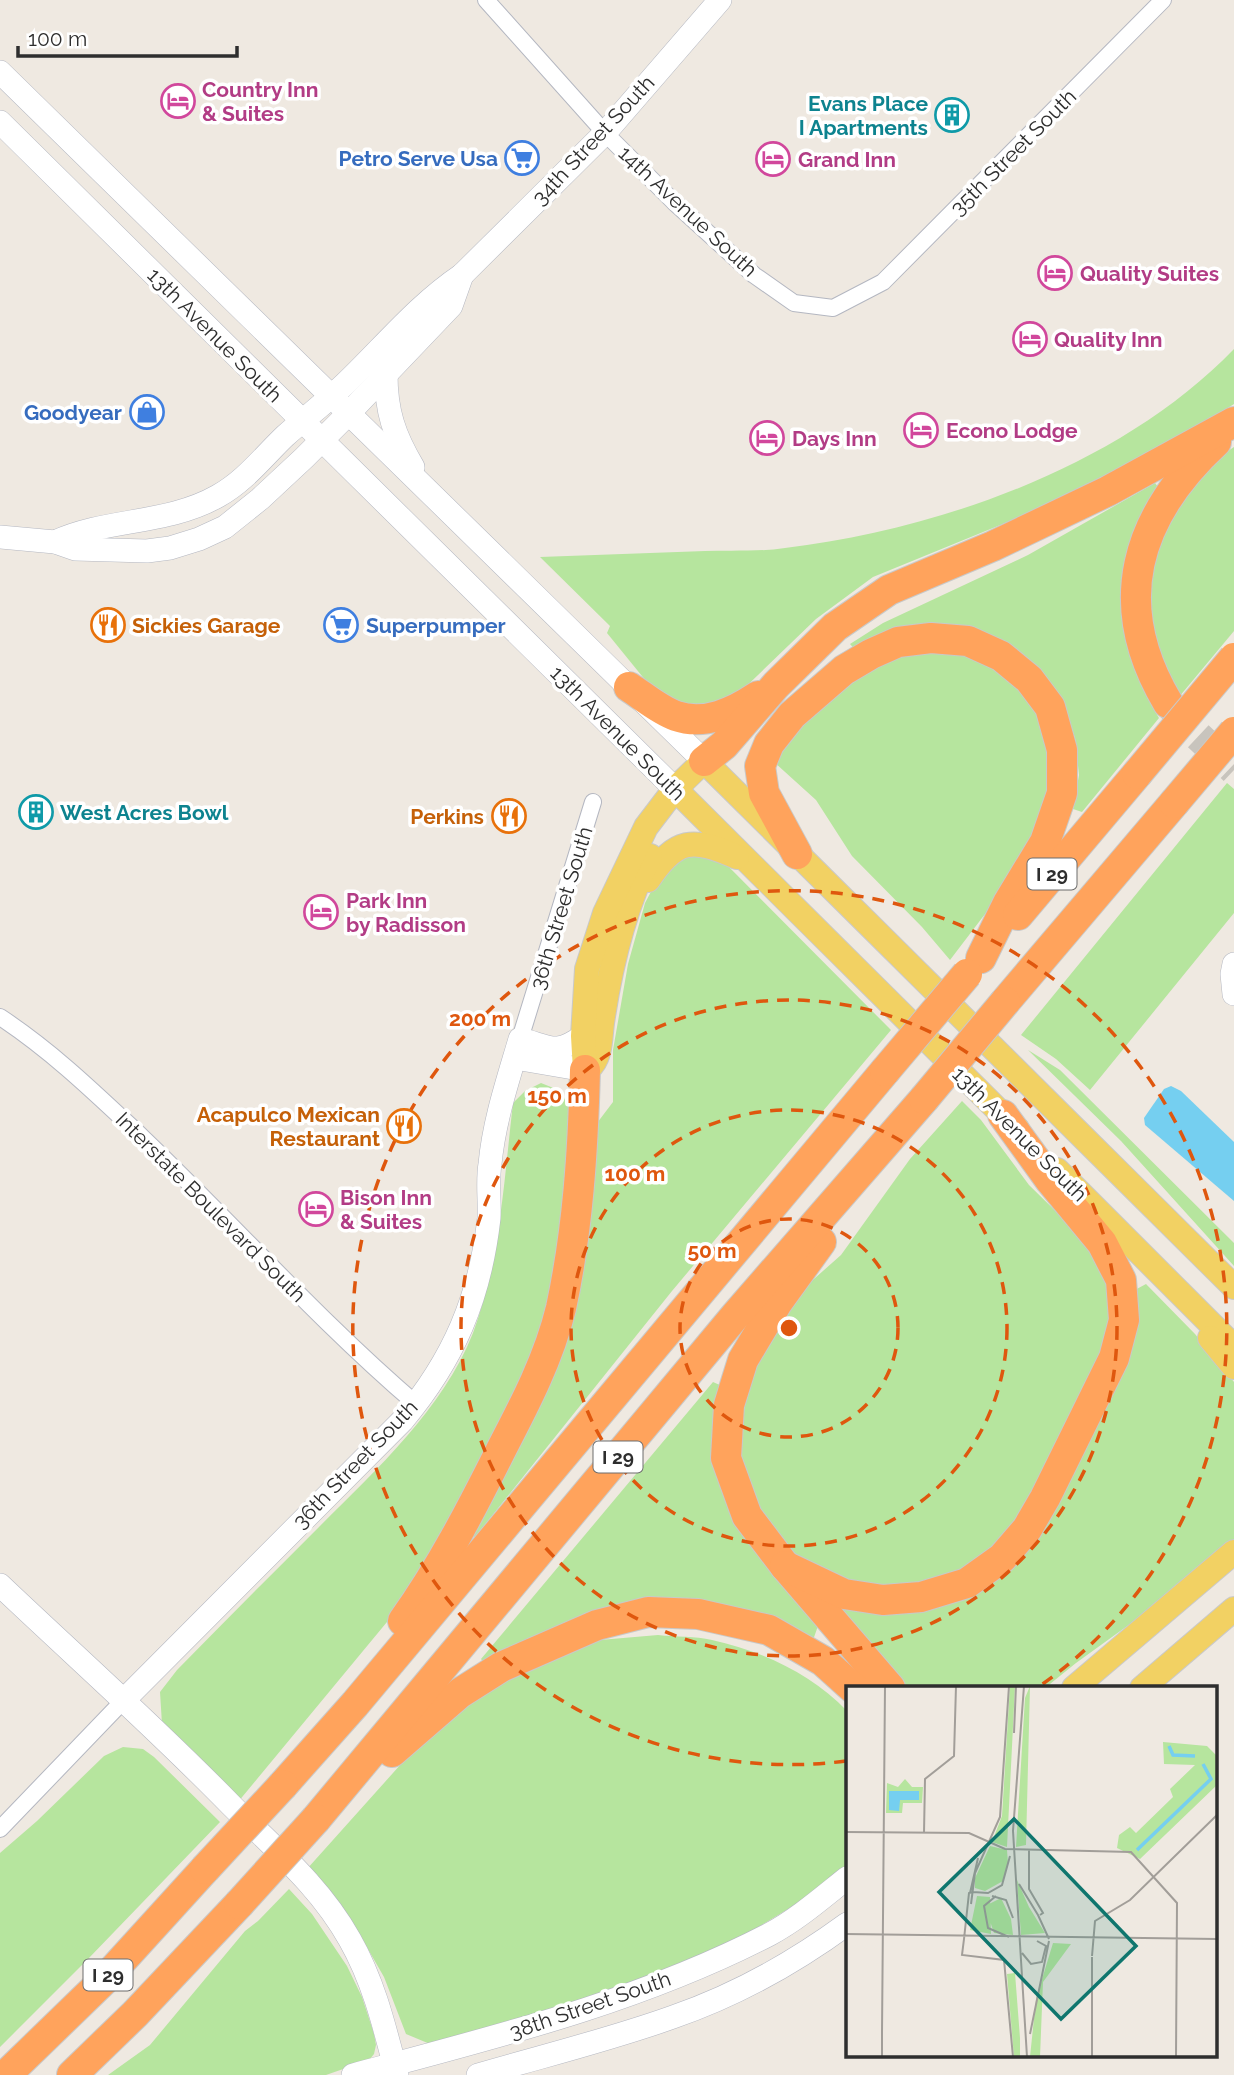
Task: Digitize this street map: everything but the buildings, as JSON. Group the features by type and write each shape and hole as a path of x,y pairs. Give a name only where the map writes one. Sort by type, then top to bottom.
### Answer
{"highway":[{"path":"710,767 724,745 776,685 835,627 889,590 993,546 1096,497 1234,423"},
{"path":"1168,703 1144,655 1137,622 1136,584 1142,555 1151,527 1168,495 1187,471 1234,423"},
{"path":"797,854 764,793 760,766 769,744 792,715 844,670 898,642 931,638 968,641 1001,656 1029,679 1050,708 1062,750 1062,793 1045,842 974,966"},
{"name":"I 29","path":"6,2075 104,1980 355,1704 1234,658"},
{"path":"629,687 674,716 690,719 735,711 776,685"},
{"name":"I 29","path":"72,2075 135,2014 322,1813 735,1315 925,1099 1234,732"},
{"path":"355,1704 374,1661 421,1596 482,1488 537,1381 560,1311 573,1242 583,1160 586,1070"},
{"path":"785,1566 844,1594 883,1600 922,1597 967,1583 1002,1558 1027,1529 1114,1358 1124,1320 1121,1279 1102,1243 1050,1180 1003,1115"},
{"path":"863,1168 815,1253 777,1303 743,1360 729,1405 726,1458 747,1516 785,1566 888,1686"},
{"path":"322,1813 460,1693 501,1667 597,1625 648,1612 698,1614 769,1630 823,1661 851,1686"}],"main road":[{"path":"586,1070 583,1036 587,969 605,913 646,827 710,767"},
{"name":"13th Avenue South","path":"710,767 1234,1287"},
{"path":"586,1070 597,1059 603,1017 629,906 639,877 673,817 681,795"},
{"name":"13th Avenue South","path":"681,795 1234,1348"},
{"path":"629,906 673,849 688,844 710,845 750,864"},
{"path":"1163,1276 1234,1367"},
{"path":"1076,1686 1234,1552"},
{"path":"1145,1686 1234,1609"}],"street":[{"name":"14th Avenue South","path":"485,0 605,133 691,218 754,275 793,303 833,308 859,297"},
{"name":"34th Street South","path":"55,542 79,531 169,517 200,506 246,477 435,293 461,275 605,133 720,0"},
{"name":"35th Street South","path":"859,297 883,282 1163,0"},
{"name":"13th Avenue South","path":"0,72 710,767"},
{"name":"13th Avenue South","path":"0,122 681,795"},
{"path":"27,148 40,140 48,140 91,177 152,220"},
{"name":"34th Street South","path":"0,537 55,542 75,549 148,551 170,548 199,539 225,527 248,509 349,414 451,306 461,275"},
{"path":"386,374 388,410 395,432 426,488"},
{"name":"36th Street South","path":"0,1829 416,1404 444,1364 461,1332 482,1268 489,1214 489,1164 503,1092 593,802"},
{"path":"1234,964 1234,994"},
{"name":"Interstate Boulevard South","path":"0,1017 76,1074 221,1214 364,1359 416,1404"},
{"path":"518,1048 560,1049 583,1036"},
{"path":"518,1048 586,1070"},
{"path":"0,1585 303,1874 351,1941 380,2006 396,2069"},
{"name":"38th Street South","path":"353,2075 396,2069 646,1990 771,1933 846,1879"},
{"name":"38th Street South","path":"478,2075 674,2017 735,1990 786,1963 846,1925"}],"green space":[{"path":"1234,349 1234,404 1183,437 1059,501 873,577 816,619 732,700 708,709 659,697 607,633 610,626 540,557 775,549 845,539 967,507 1026,485 1084,458 1139,426 1189,390"},
{"path":"1234,447 1234,631 1179,697 1161,664 1146,600 1166,520 1216,459"},
{"path":"1155,483 1158,487 1125,585 1123,620 1125,638 1135,671 1159,718 1082,812 1073,809 1079,775 1075,738 1063,705 999,640 857,652 850,644 883,623 1028,555"},
{"path":"940,646 992,659 1021,681 1057,752 1033,851 950,960 922,927 852,856 816,800 774,762 820,706 863,670 891,658"},
{"path":"1227,783 1234,789 1234,913 1090,1090 1056,1059 1021,1035"},
{"path":"697,852 723,861 891,1030 672,1291 475,1537 467,1534 576,1300 592,1211 594,1127 613,1102 613,1050 628,964 645,903 663,869"},
{"path":"1028,1050 1060,1070 1234,1243 1234,1266 1121,1141"},
{"path":"541,1083 561,1091 572,1114 560,1281 523,1394 406,1599 238,1802 162,1724 160,1692 177,1670 385,1461 426,1413 444,1387 473,1333 489,1277 500,1220 513,1103 525,1091"},
{"path":"962,1101 981,1120 1029,1185 1084,1239 1105,1269 1113,1323 1103,1352 1013,1531 958,1575 894,1591 815,1573 781,1545 758,1514 735,1440 753,1361 797,1294 841,1255 910,1159"},
{"path":"1146,1284 1195,1334 1234,1382 1234,1539 1166,1598 1047,1686 895,1686 838,1614 844,1603 1001,1571 1133,1291"},
{"path":"713,1382 722,1386 715,1433 819,1623 812,1643 692,1605 487,1667 481,1659"},
{"path":"658,1635 712,1640 785,1666 833,1698 846,1710 846,1867 808,1897 727,1946 648,1982 430,2044 406,2034 384,1977 353,1923 307,1869 410,1754 460,1707 542,1660 600,1640"},
{"path":"123,1747 143,1749 154,1757 220,1822 0,2047 0,1853 104,1756"},
{"path":"289,1889 312,1914 347,1966 362,1997 376,2045 369,2060 326,2075 108,2075 150,2045 245,1931"}],"water":[{"path":"1171,1086 1181,1091 1234,1142 1234,1201 1145,1125 1144,1118 1164,1089"}],"tunnel":[{"path":"1168,703 1234,770"}],"place":[{"name":"Country Inn & Suites","path":"178,101"},
{"name":"Evans Place I Apartments","path":"952,115"},
{"name":"Petro Serve Usa","path":"522,158"},
{"name":"Grand Inn","path":"773,159"},
{"name":"Quality Suites","path":"1055,273"},
{"name":"Quality Inn","path":"1030,339"},
{"name":"Goodyear","path":"147,412"},
{"name":"Econo Lodge","path":"921,430"},
{"name":"Days Inn","path":"767,438"},
{"name":"Sickies Garage","path":"108,625"},
{"name":"Superpumper","path":"341,625"},
{"name":"West Acres Bowl","path":"36,812"},
{"name":"Perkins","path":"509,816"},
{"name":"Park Inn by Radisson","path":"321,912"},
{"name":"Acapulco Mexican Restaurant","path":"404,1126"},
{"name":"Bison Inn & Suites","path":"316,1209"}]}
